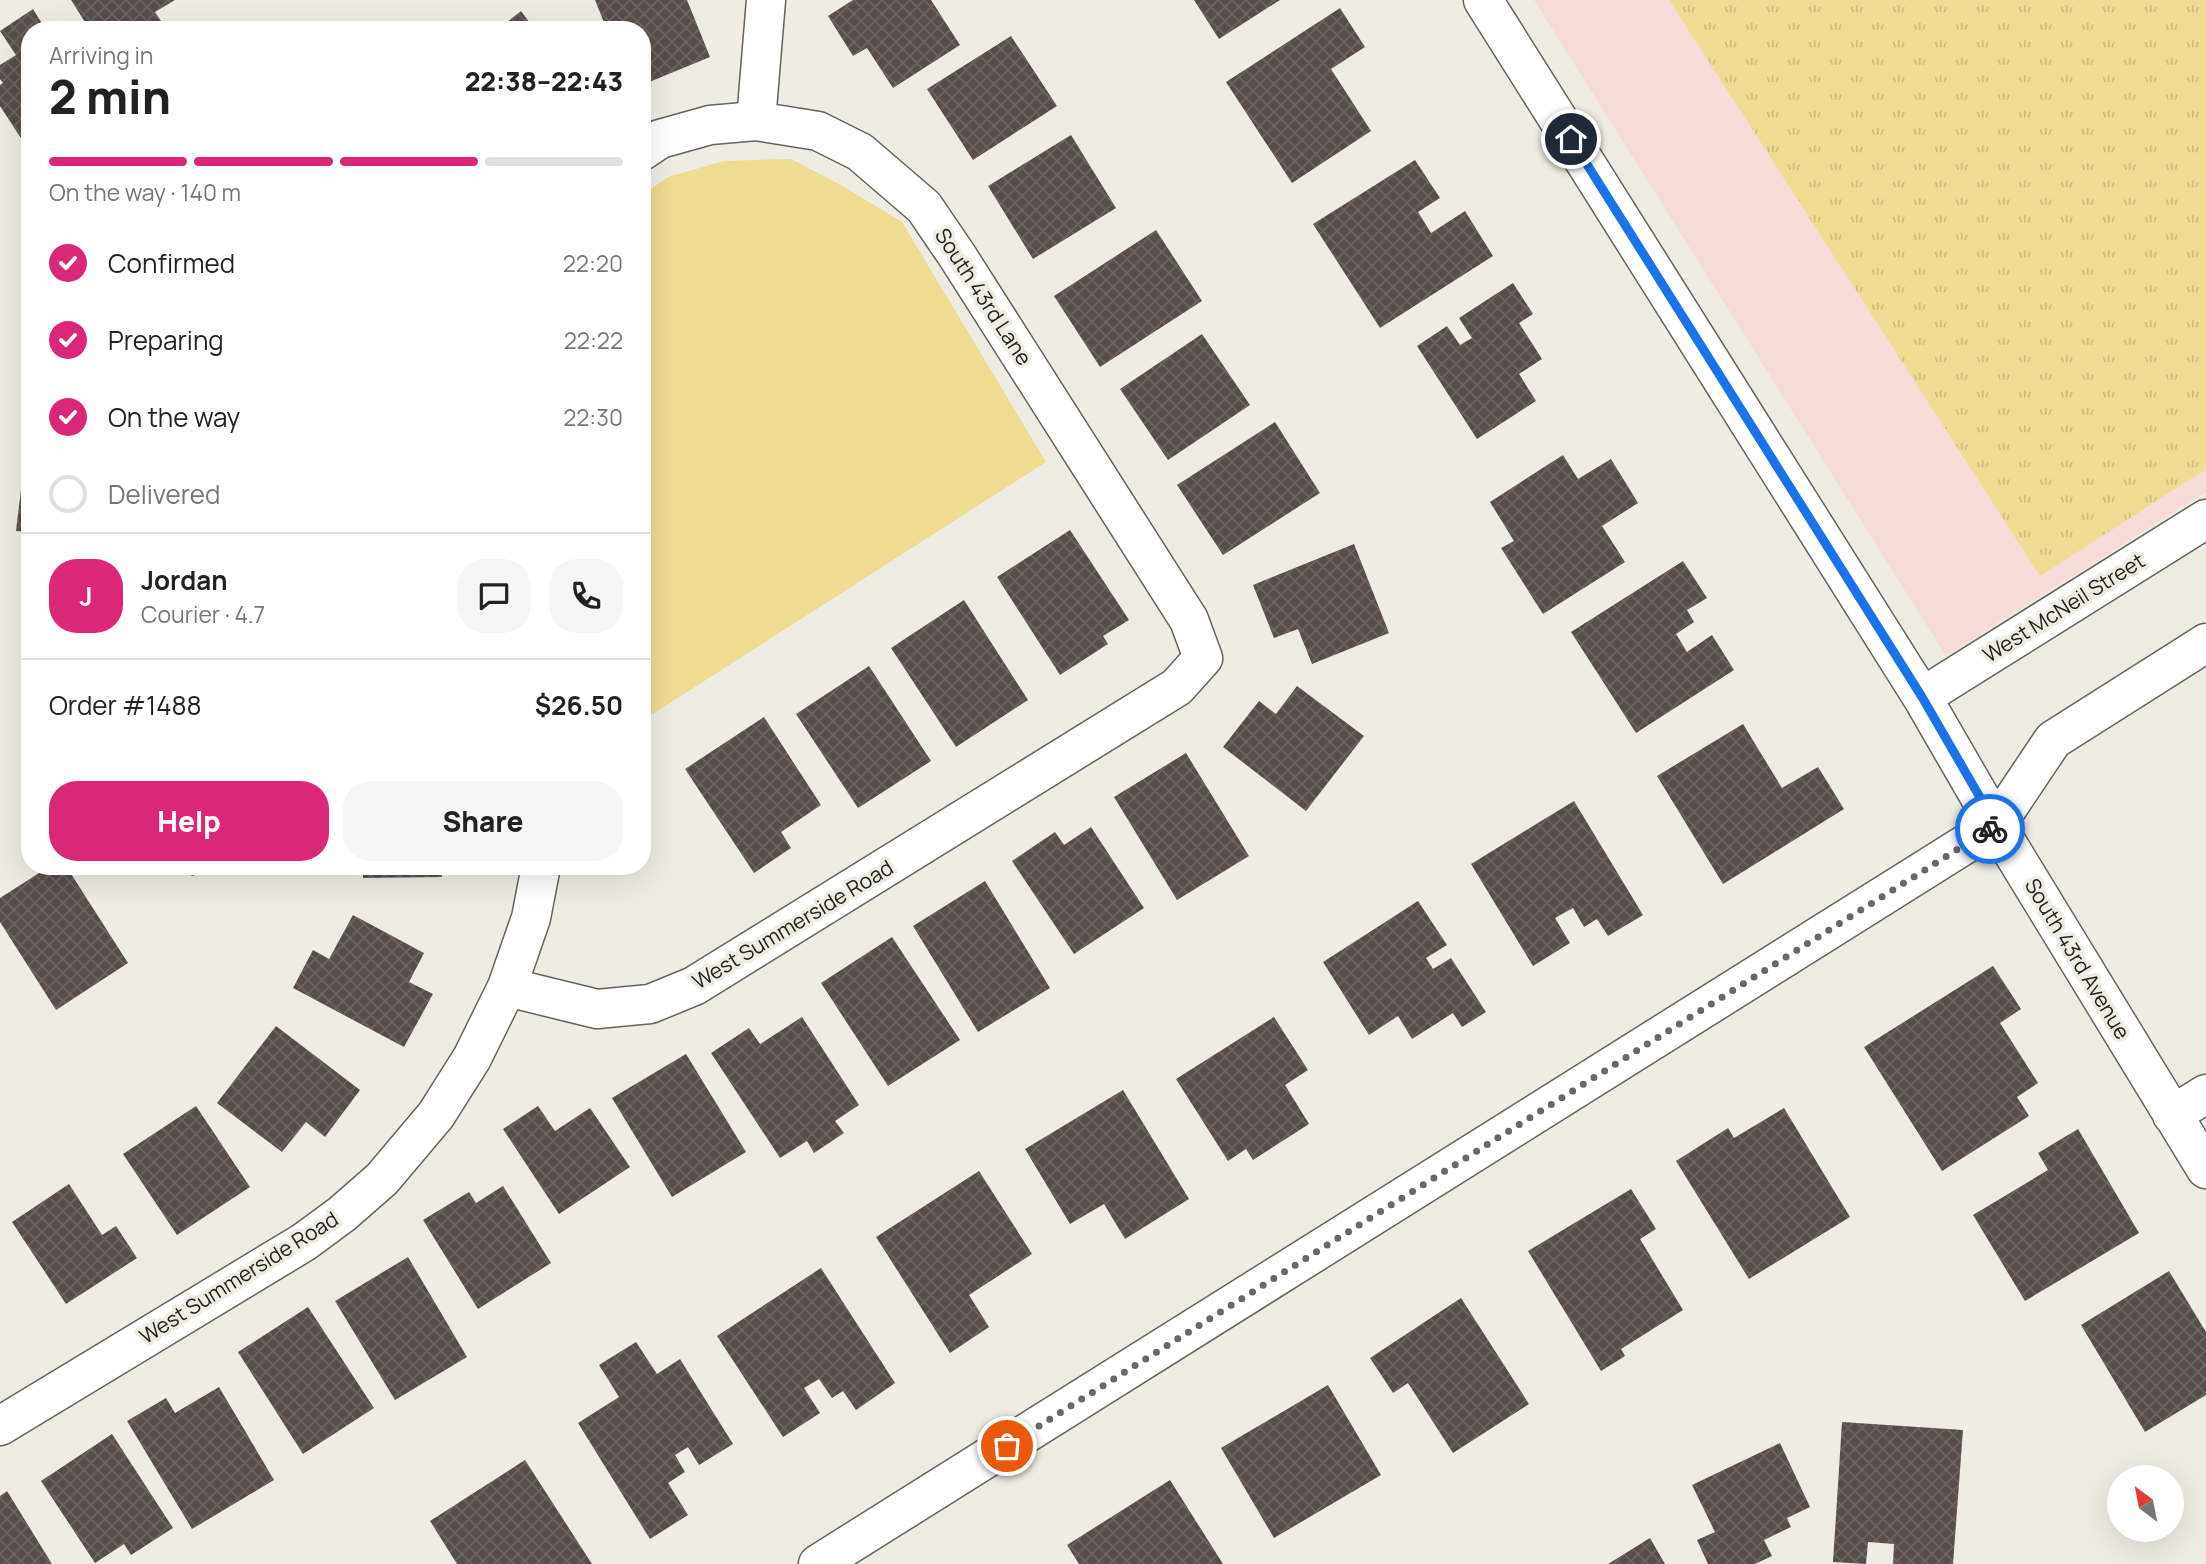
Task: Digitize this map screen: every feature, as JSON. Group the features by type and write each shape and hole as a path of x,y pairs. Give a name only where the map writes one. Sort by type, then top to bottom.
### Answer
{"street":[{"path":"757,121 766,0"},
{"name":"South 43rd Avenue","path":"1483,0 1922,697 1996,825 2206,1169"},
{"name":"South 43rd Lane","path":"651,145 660,139 710,125 757,121 818,131 860,152 924,207 1189,620 1203,658"},
{"name":"West McNeil Street","path":"1922,697 2206,519"},
{"path":"818,1564 1996,825 2053,740 2206,643"},
{"name":"West Summerside Road","path":"0,1426 304,1241 342,1214 382,1179 436,1115 472,1058 507,987 597,1009 650,1004 694,986 1177,687 1203,658"},
{"path":"507,987 531,918 539,875"},
{"path":"2172,1115 2206,1094"}],"shaded area":[{"path":"1534,0 2206,0 2206,492 1946,656"}],"green space":[{"path":"1669,0 2206,0 2206,469 2040,576"},
{"path":"791,159 902,222 1046,462 651,715 651,189 668,177 724,161"}],"building":[{"path":"71,0 175,0 155,12 161,21 84,21"},
{"path":"595,0 687,0 710,57 651,81 651,21 603,21"},
{"path":"853,0 931,0 960,45 893,88 867,48 853,56 828,16"},
{"path":"1194,0 1280,0 1219,39"},
{"path":"1340,8 1365,47 1331,69 1371,131 1292,183 1226,82"},
{"path":"33,9 40,21 21,21 21,138 0,106 0,85 3,83 0,79 0,65 16,55 0,31"},
{"path":"521,11 528,21 508,21"},
{"path":"1011,36 1057,106 973,160 927,89"},
{"path":"1071,135 1116,208 1033,259 988,186"},
{"path":"1415,160 1440,198 1418,212 1431,233 1465,211 1493,256 1380,328 1313,224"},
{"path":"1156,230 1202,301 1100,367 1054,296"},
{"path":"1513,283 1533,314 1519,323 1542,359 1519,374 1536,401 1477,439 1417,346 1447,326 1460,345 1472,338 1459,318"},
{"path":"1202,334 1250,405 1168,460 1120,389"},
{"path":"1275,422 1320,493 1223,555 1177,485"},
{"path":"1563,455 1578,479 1611,459 1638,503 1602,526 1625,562 1543,614 1501,548 1514,541 1490,502"},
{"path":"21,490 21,531 16,531"},
{"path":"1070,530 1129,620 1103,636 1108,644 1060,675 997,577"},
{"path":"1354,544 1389,633 1312,664 1298,629 1274,638 1253,585"},
{"path":"1683,561 1707,598 1687,610 1694,622 1676,634 1687,652 1712,635 1734,670 1636,733 1571,632"},
{"path":"964,600 1028,700 956,747 891,648"},
{"path":"869,666 931,761 858,808 796,714"},
{"path":"1297,686 1364,736 1306,811 1223,747 1259,701 1276,714"},
{"path":"764,717 821,805 781,832 791,848 754,873 685,769"},
{"path":"1743,724 1782,788 1818,767 1844,809 1723,884 1657,776"},
{"path":"1186,753 1249,856 1177,900 1114,797"},
{"path":"1574,801 1643,915 1608,936 1597,919 1584,927 1573,908 1555,918 1570,943 1533,966 1471,864"},
{"path":"1091,827 1144,908 1074,954 1012,861 1055,832 1064,845"},
{"path":"36,875 72,875 128,963 56,1010 0,922 0,898"},
{"path":"363,875 442,877 363,878"},
{"path":"985,881 1050,988 978,1032 913,926"},
{"path":"1418,901 1447,945 1426,958 1433,969 1451,958 1486,1012 1462,1027 1453,1013 1412,1039 1398,1016 1369,1035 1323,962"},
{"path":"353,915 424,953 409,982 433,994 404,1047 293,988 313,950 329,959"},
{"path":"892,937 960,1040 888,1086 821,983"},
{"path":"1993,966 2021,1009 2000,1023 2038,1083 2017,1097 2029,1116 1942,1171 1864,1047"},
{"path":"802,1017 859,1105 835,1121 844,1133 814,1153 807,1141 780,1158 711,1053 749,1028 760,1044"},
{"path":"1274,1017 1308,1070 1285,1085 1309,1124 1253,1160 1246,1149 1228,1161 1176,1079"},
{"path":"276,1026 360,1090 325,1137 306,1122 282,1152 217,1103"},
{"path":"686,1054 746,1152 672,1197 612,1098"},
{"path":"1123,1090 1189,1199 1125,1239 1104,1204 1070,1224 1025,1149"},
{"path":"196,1106 250,1187 177,1235 123,1154"},
{"path":"538,1106 555,1131 590,1108 630,1167 559,1214 503,1129"},
{"path":"1784,1108 1850,1217 1749,1279 1676,1161 1728,1128 1734,1138"},
{"path":"2078,1129 2139,1233 2025,1301 1973,1215 2048,1170 2038,1153"},
{"path":"979,1171 1032,1254 969,1295 989,1327 950,1353 876,1237"},
{"path":"69,1184 102,1235 116,1226 137,1258 66,1304 12,1222"},
{"path":"503,1186 551,1263 478,1309 423,1220 469,1192 476,1203"},
{"path":"1631,1189 1656,1229 1640,1239 1683,1310 1621,1349 1625,1356 1601,1371 1528,1251"},
{"path":"408,1257 467,1357 395,1400 335,1301"},
{"path":"821,1268 895,1383 856,1410 843,1391 832,1398 819,1379 804,1388 820,1413 783,1437 717,1336"},
{"path":"2169,1271 2206,1332 2206,1395 2145,1432 2081,1325"},
{"path":"1461,1298 1529,1404 1453,1453 1408,1383 1393,1393 1370,1358"},
{"path":"308,1307 374,1408 303,1454 238,1352"},
{"path":"636,1342 657,1374 680,1359 733,1444 699,1465 688,1447 675,1455 685,1472 668,1483 688,1515 650,1539 578,1423 619,1397 599,1365"},
{"path":"1328,1385 1381,1475 1274,1538 1221,1448"},
{"path":"219,1387 274,1480 192,1529 127,1421 166,1398 175,1413"},
{"path":"1842,1422 1963,1430 1953,1564 1893,1564 1894,1544 1868,1542 1866,1564 1833,1562"},
{"path":"112,1434 173,1528 131,1555 124,1544 95,1563 41,1481"},
{"path":"1780,1443 1810,1507 1787,1518 1791,1527 1764,1540 1772,1556 1755,1564 1708,1564 1697,1540 1715,1532 1692,1485"},
{"path":"525,1460 592,1564 457,1564 430,1521"},
{"path":"1170,1480 1223,1564 1079,1564 1067,1545"},
{"path":"7,1491 52,1564 0,1564 0,1496"},
{"path":"1650,1538 1665,1564 1608,1564"}],"way so far":[{"path":"1007,1446 1990,829"}],"route":[{"path":"1571,139 1922,697 1996,825 1990,829"}]}
